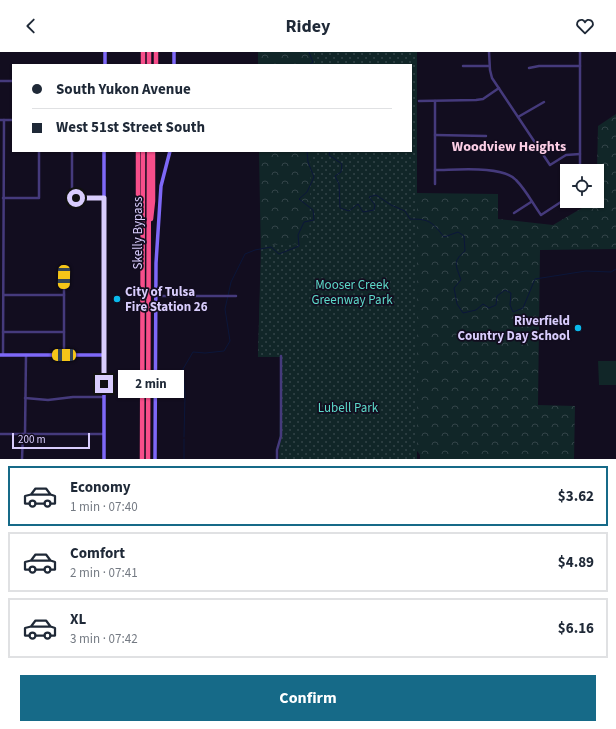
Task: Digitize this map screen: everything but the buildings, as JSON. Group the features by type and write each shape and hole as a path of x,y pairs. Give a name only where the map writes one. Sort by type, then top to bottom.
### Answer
{"highway":[{"path":"143,52 143,64"},
{"path":"149,52 149,64"},
{"path":"156,52 156,64"},
{"path":"138,152 138,195 143,241"},
{"name":"Skelly Bypass","path":"142,459 143,152"},
{"name":"Skelly Bypass","path":"148,459 149,152"},
{"path":"149,241 153,201 153,152"}],"street":[{"path":"104,64 105,52"},
{"path":"174,52 174,64"},
{"path":"489,52 491,76 550,165 566,155 580,154"},
{"path":"580,52 580,164"},
{"path":"463,66 489,66"},
{"path":"528,68 541,66 580,66"},
{"path":"0,81 12,81"},
{"path":"419,101 477,100 488,96 499,88"},
{"path":"435,101 435,184"},
{"path":"518,117 544,102"},
{"path":"0,120 12,120"},
{"path":"4,120 4,295 2,355 104,355"},
{"path":"435,136 486,136"},
{"path":"4,198 39,198 40,152"},
{"path":"72,152 72,198 104,198"},
{"path":"104,152 104,459"},
{"path":"155,459 156,263 161,186 170,152"},
{"path":"435,170 504,172 517,181 541,215 560,203"},
{"path":"514,213 531,202"},
{"path":"64,277 64,355"},
{"path":"4,295 64,295"},
{"path":"156,296 236,296"},
{"path":"3,332 64,332"},
{"path":"22,459 26,355"},
{"path":"277,459 281,436 281,356"},
{"path":"25,398 48,400 73,397 104,397"},
{"path":"0,434 104,434"}],"green space":[{"path":"258,52 417,52 417,193 498,194 498,219 553,225 582,208 604,208 604,164 597,164 598,126 616,114 616,249 540,250 538,405 575,406 574,459 420,459 420,455 405,434 284,357 258,357 261,261 259,152 412,152 412,64 258,64"},
{"name":"Mooser Creek Greenway Park","path":"314,52 417,52 417,459 279,459 281,357 258,357 261,245 309,244 311,152 412,152 412,64 314,64"},
{"path":"598,361 616,361 616,385 599,385"}],"waterway":[{"path":"309,52 313,62 310,64"},
{"path":"184,437 185,395 183,369 193,352 205,353 224,351 230,341 225,309 231,282 245,254 255,250 271,247 279,254 299,246 298,235 304,222 314,220 313,210 299,199 307,192 314,177 308,162 307,152"},
{"path":"330,152 329,155 342,164 341,172 335,176 339,184 340,208 349,211 358,204 363,212 374,210 375,205 369,197 376,195 391,205 405,211 410,219 430,222 444,237 458,232 464,236 465,251 458,258 456,264 461,280 454,288 457,304 463,313 476,310 483,304 489,308 496,305 497,296 505,290 511,293 510,305 513,312 523,308 535,279 586,271 611,272 616,269"},
{"path":"184,439 184,459"}],"place":[{"name":"City of Tulsa Fire Station 26","path":"117,299"},
{"name":"Riverfield Country Day School","path":"578,328"}],"district":[{"name":"Woodview Heights","path":"509,147"}],"route":[{"path":"76,198 104,198 104,384"}],"park label":[{"name":"Lubell Park","path":"348,408"}]}
